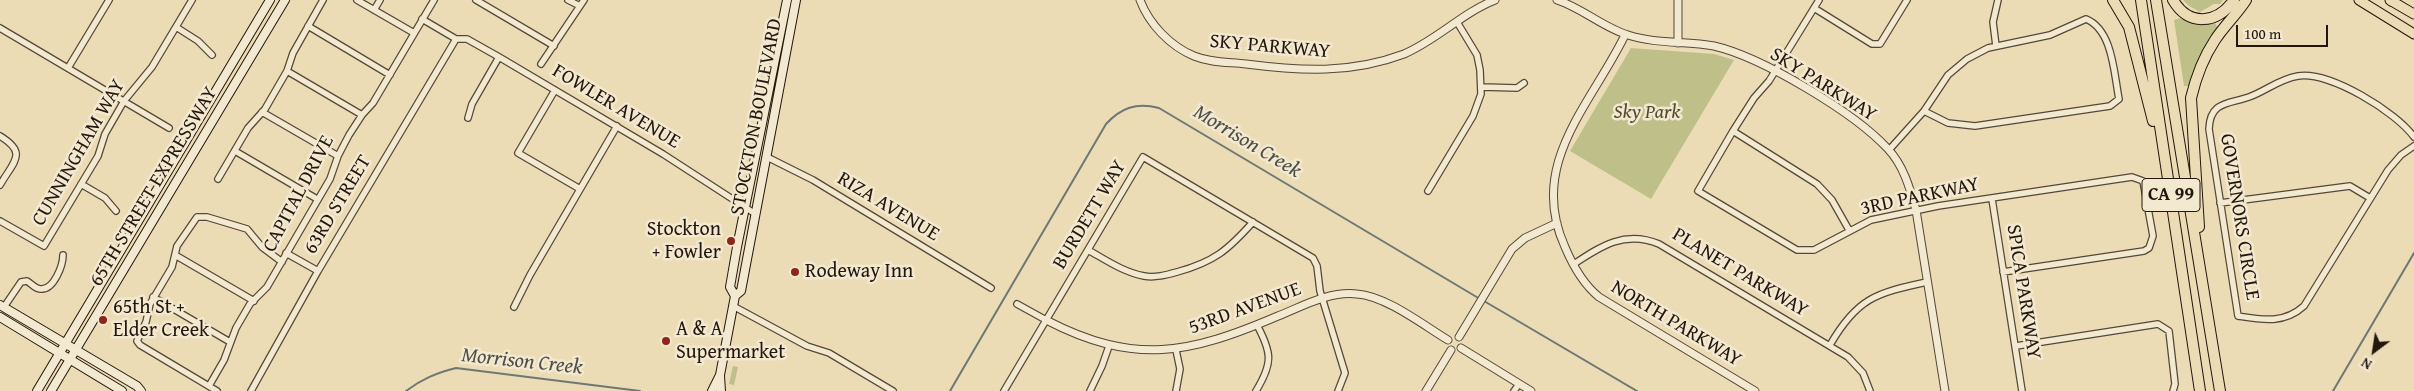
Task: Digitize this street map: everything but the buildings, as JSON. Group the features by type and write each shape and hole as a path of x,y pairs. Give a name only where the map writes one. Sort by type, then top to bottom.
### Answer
{"highway":[{"path":"2113,0 2129,27 2136,49 2170,194"},
{"name":"CA 99","path":"2141,0 2200,391"},
{"name":"CA 99","path":"2156,0 2220,391"},
{"path":"2173,0 2182,12 2196,20 2205,21 2223,13 2234,0"},
{"path":"2204,290 2191,98 2196,77 2204,58 2246,0"}],"main road":[{"name":"65TH STREET EXPRESSWAY","path":"37,391 270,0"},
{"name":"65TH STREET EXPRESSWAY","path":"51,391 284,0"},
{"path":"786,51 782,43 790,5 788,0"},
{"name":"STOCKTON BOULEVARD","path":"721,391 720,375 734,296 730,287 788,0"},
{"name":"STOCKTON BOULEVARD","path":"734,296 740,291 796,0"},
{"path":"2359,0 2414,34"},
{"path":"2391,0 2414,14"},
{"path":"756,156 767,157"},
{"path":"2,306 76,349 141,391"},
{"path":"0,317 122,391"},
{"name":"STOCKTON BOULEVARD","path":"712,390 720,375"}],"street":[{"path":"68,68 109,0"},
{"name":"CUNNINGHAM WAY","path":"0,221 44,246 98,156 108,128 124,101 152,67 192,0"},
{"path":"218,180 248,128 262,112 287,71 292,53 323,0"},
{"path":"357,0 414,33"},
{"path":"374,10 380,0"},
{"name":"CAPITAL DRIVE","path":"209,386 224,360 230,342 254,301 267,287 332,175 338,156 362,115 373,104 434,0"},
{"path":"476,0 554,46"},
{"path":"568,0 580,6"},
{"path":"541,64 584,0"},
{"name":"SKY PARKWAY","path":"1140,0 1148,16 1166,38 1195,56 1214,62 1290,70 1324,71 1372,64 1419,47 1480,6 1495,0"},
{"name":"SKY PARKWAY","path":"1557,0 1578,8 1626,35 1647,40 1706,45 1729,50 1775,71 1855,120 1889,150 1909,185 1916,210 1946,391"},
{"path":"1678,0 1678,43"},
{"path":"1819,0 1775,71 1733,131 1817,184 1832,200 1849,230"},
{"path":"1814,8 1872,44 1880,44 1907,0"},
{"path":"1996,46 1993,22 1998,0"},
{"path":"422,19 456,38"},
{"path":"1889,150 1924,111 1954,70 1974,55 1996,46 2050,35 2086,19 2094,23 2107,44 2119,99 2115,103 1974,126 1948,123 1924,111"},
{"path":"1428,191 1476,109 1482,87 1477,55 1457,22"},
{"path":"308,26 390,75"},
{"path":"176,27 198,41 212,55"},
{"path":"0,28 169,128"},
{"name":"NORTH PARKWAY","path":"1626,35 1569,132 1559,157 1553,190 1556,223 1562,240 1584,283 1610,305 1755,391"},
{"name":"FOWLER AVENUE","path":"456,38 468,39 499,57 616,126 754,213"},
{"name":"63RD STREET","path":"252,391 318,271 456,38"},
{"path":"468,118 472,104 499,57"},
{"path":"287,71 362,115"},
{"name":"GOVERNORS CIRCLE","path":"2370,198 2308,300 2299,310 2287,317 2274,320 2238,316 2209,129 2212,114 2216,108 2226,103 2251,96 2287,78 2302,75 2336,83 2392,116 2414,137"},
{"path":"1482,87 1517,88 1524,83"},
{"path":"555,90 518,153 580,189"},
{"path":"262,112 338,156"},
{"path":"514,307 616,126"},
{"name":"3RD PARKWAY","path":"1733,131 1698,191 1797,250 1814,250 1870,220 1916,210 2132,177 2140,178 2145,184 2153,236 2149,248 2144,251 2003,272"},
{"path":"0,136 13,144 17,152 16,159 0,184"},
{"path":"2220,204 2350,186 2370,198 2392,165 2414,146"},
{"path":"235,151 317,199"},
{"name":"RIZA AVENUE","path":"767,157 813,180 991,288"},
{"name":"BURDETT WAY","path":"1004,391 1143,157 1313,258 1317,266 1322,297 1345,373 1338,391"},
{"path":"81,184 105,198 116,211"},
{"name":"SPICA PARKWAY","path":"1992,198 2022,391"},
{"path":"217,391 140,345 138,335 146,322 147,311 153,298 172,267 177,246 197,217 207,217 247,229 262,246 282,262"},
{"path":"1088,250 1118,268 1144,276 1163,276 1198,266 1216,258 1253,222"},
{"path":"1458,337 1512,249 1525,238 1556,223"},
{"name":"PLANET PARKWAY","path":"1574,264 1614,241 1633,238 1653,242 1848,357 1859,367 1870,391"},
{"path":"286,253 318,271"},
{"path":"2,306 21,282 27,281 36,288 42,289 50,285 63,264 64,254"},
{"path":"175,255 254,301"},
{"path":"1830,345 1848,317 1866,302 1886,291 1927,282"},
{"name":"53RD AVENUE","path":"1046,320 1078,336 1109,346 1134,350 1176,350 1224,338 1322,297 1353,293 1375,298 1448,340"},
{"path":"153,298 230,342"},
{"path":"1017,304 1046,320"},
{"path":"733,306 807,346 829,353 893,391"},
{"path":"2016,346 2150,323 2163,326 2169,331 2175,384 2173,391"},
{"path":"1256,391 1267,374 1270,360 1270,353 1257,325"},
{"path":"1451,350 1447,344 1448,340 1453,336 1458,337"},
{"path":"1458,337 1462,344 1461,348"},
{"path":"1090,391 1109,346"},
{"path":"1451,350 1455,351 1461,348"},
{"path":"1461,348 1531,391"},
{"path":"1176,350 1180,369 1176,391"},
{"path":"1426,391 1451,350"},
{"path":"1514,391 1519,384"}],"green space":[{"path":"2183,0 2223,0 2220,4 2214,4 2200,12"},
{"path":"2180,18 2198,25 2215,23 2218,28 2199,57 2189,86 2184,86 2174,20"},
{"name":"Sky Park","path":"1631,48 1714,54 1734,60 1651,199 1570,151"},
{"path":"733,366 738,367 734,385 729,384"}],"waterway":[{"name":"Morrison Creek","path":"950,391 1106,124 1123,110 1136,106 1159,108 1480,299"},
{"name":"Morrison Creek","path":"2333,391 2414,253"},
{"name":"Morrison Creek","path":"1484,301 1637,391"},
{"name":"Morrison Creek","path":"406,391 430,377 456,368 640,391"}],"place":[{"name":"Stockton + Fowler","path":"731,241"},
{"name":"Rodeway Inn","path":"795,272"},
{"name":"65th St + Elder Creek","path":"103,320"},
{"name":"A & A Supermarket","path":"666,341"}]}
